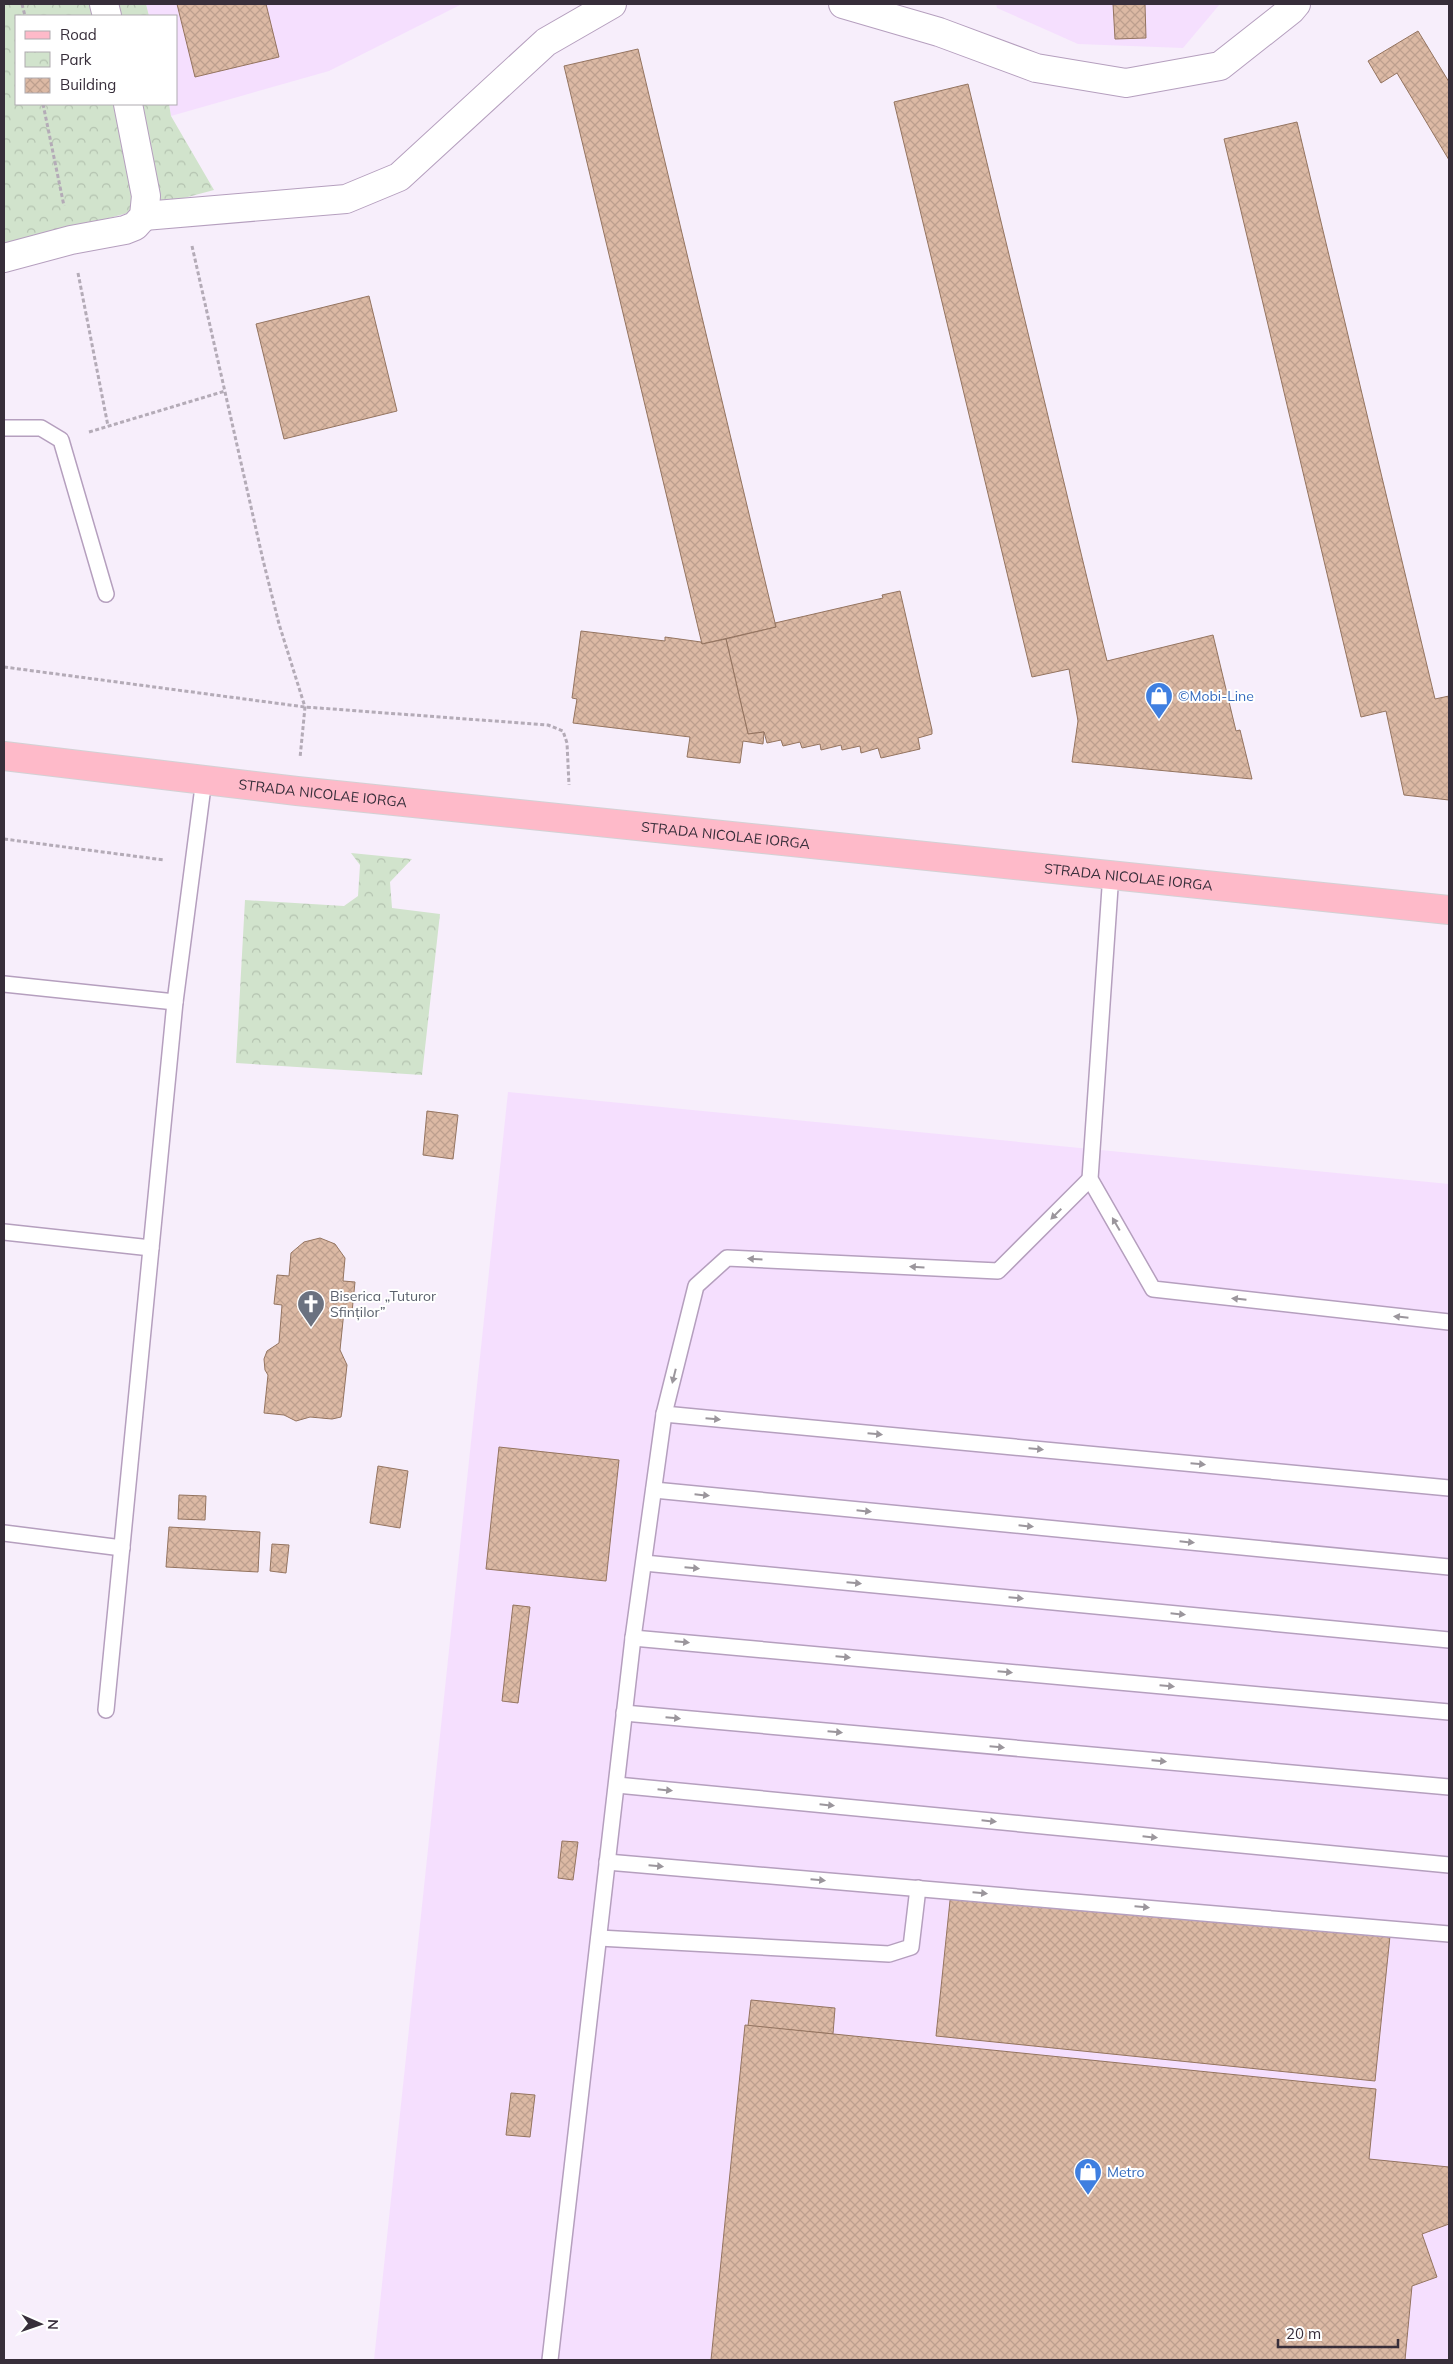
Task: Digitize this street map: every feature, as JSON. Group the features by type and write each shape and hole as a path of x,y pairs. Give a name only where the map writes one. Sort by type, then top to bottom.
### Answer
{"main road":[{"name":"STRADA NICOLAE IORGA","path":"4,756 297,791 1110,873 1449,910"}],"street":[{"path":"144,216 346,199 398,177 546,42 612,4"},
{"path":"843,4 939,32 1036,68 1126,83 1220,66 1296,4"},
{"path":"4,258 71,240 125,230 135,226 144,216 146,196 128,105"}],"lane":[{"path":"4,428 41,428 61,440 106,594"},
{"path":"106,1710 175,1002 204,779"},
{"path":"1110,873 1090,1180 1153,1289 1449,1322"},
{"path":"4,984 175,1002"},
{"path":"550,2360 633,1638 664,1414 696,1286 727,1258 998,1271 1090,1180"},
{"path":"4,1232 151,1248"},
{"path":"664,1414 1449,1488"},
{"path":"654,1490 1449,1567"},
{"path":"4,1533 122,1548"},
{"path":"644,1563 1449,1640"},
{"path":"633,1638 1449,1712"},
{"path":"624,1713 1449,1787"},
{"path":"617,1785 1449,1865"},
{"path":"607,1862 1449,1934"},
{"path":"598,1938 889,1954 911,1947 918,1888"}],"path":[{"path":"185,213 279,624 305,708 297,791"},
{"path":"61,440 225,391"},
{"path":"4,667 305,708 548,725 563,731 567,743 570,818"},
{"path":"4,839 193,863"}],"shaded area":[{"path":"146,4 462,4 329,71 171,116 169,105 178,105 178,15 149,15"},
{"path":"996,4 1220,4 1183,48 1078,44 997,8"},
{"path":"508,1092 1449,1184 1449,2360 374,2360"}],"green space":[{"path":"4,4 146,4 149,15 15,15 15,105 169,105 171,116 214,190 4,246"},
{"path":"351,853 412,859 390,882 392,908 440,914 422,1075 236,1063 245,900 344,906 358,896 360,865"}],"building":[{"path":"177,4 266,4 279,57 195,77"},
{"path":"1113,4 1145,4 1146,38 1115,39"},
{"path":"1418,31 1449,82 1449,160 1397,73 1381,83 1368,61"},
{"path":"638,49 776,627 702,644 564,66"},
{"path":"968,84 1107,661 1213,635 1236,731 1240,730 1252,779 1072,762 1078,721 1069,669 1032,677 894,102"},
{"path":"1297,122 1435,699 1449,696 1449,800 1404,795 1386,711 1361,717 1224,139"},
{"path":"369,296 397,411 284,439 256,324"},
{"path":"900,591 932,730 932,734 918,738 920,749 881,758 878,748 861,753 860,746 842,750 841,745 821,750 820,744 802,748 800,742 783,746 781,740 767,743 764,732 748,734 726,639 776,627 775,623 883,598 882,595"},
{"path":"581,631 665,641 665,637 701,642 702,644 726,639 748,734 764,732 763,744 743,741 740,763 687,757 690,737 573,723 577,699 572,698"},
{"path":"427,1111 458,1115 453,1159 423,1155"},
{"name":"Biserica „Tuturor Sfinților”","path":"320,1238 335,1244 345,1258 343,1281 355,1282 352,1312 344,1311 340,1350 347,1365 342,1411 341,1417 332,1419 310,1417 296,1421 284,1415 264,1413 268,1375 265,1370 264,1359 267,1351 279,1343 282,1305 274,1304 277,1275 289,1276 291,1253 304,1242"},
{"path":"499,1447 619,1460 606,1581 486,1569"},
{"path":"378,1466 408,1471 400,1528 370,1523"},
{"path":"179,1495 206,1496 205,1520 178,1519"},
{"path":"169,1527 260,1532 258,1572 166,1567"},
{"path":"272,1544 289,1545 286,1573 270,1571"},
{"path":"513,1605 530,1607 518,1703 502,1701"},
{"path":"562,1841 578,1842 573,1880 558,1878"},
{"path":"951,1891 1390,1936 1375,2081 936,2036"},
{"path":"751,2000 835,2008 833,2034 748,2026"},
{"name":"Metro","path":"745,2025 1376,2089 1369,2159 1449,2167 1449,2224 1422,2234 1437,2277 1412,2286 1405,2360 711,2360"},
{"path":"511,2093 535,2095 530,2137 506,2135"}],"place":[{"name":"©Mobi-Line","path":"1159,720"},
{"name":"Biserica „Tuturor Sfinților”","path":"311,1328"},
{"name":"Metro","path":"1088,2196"}]}
